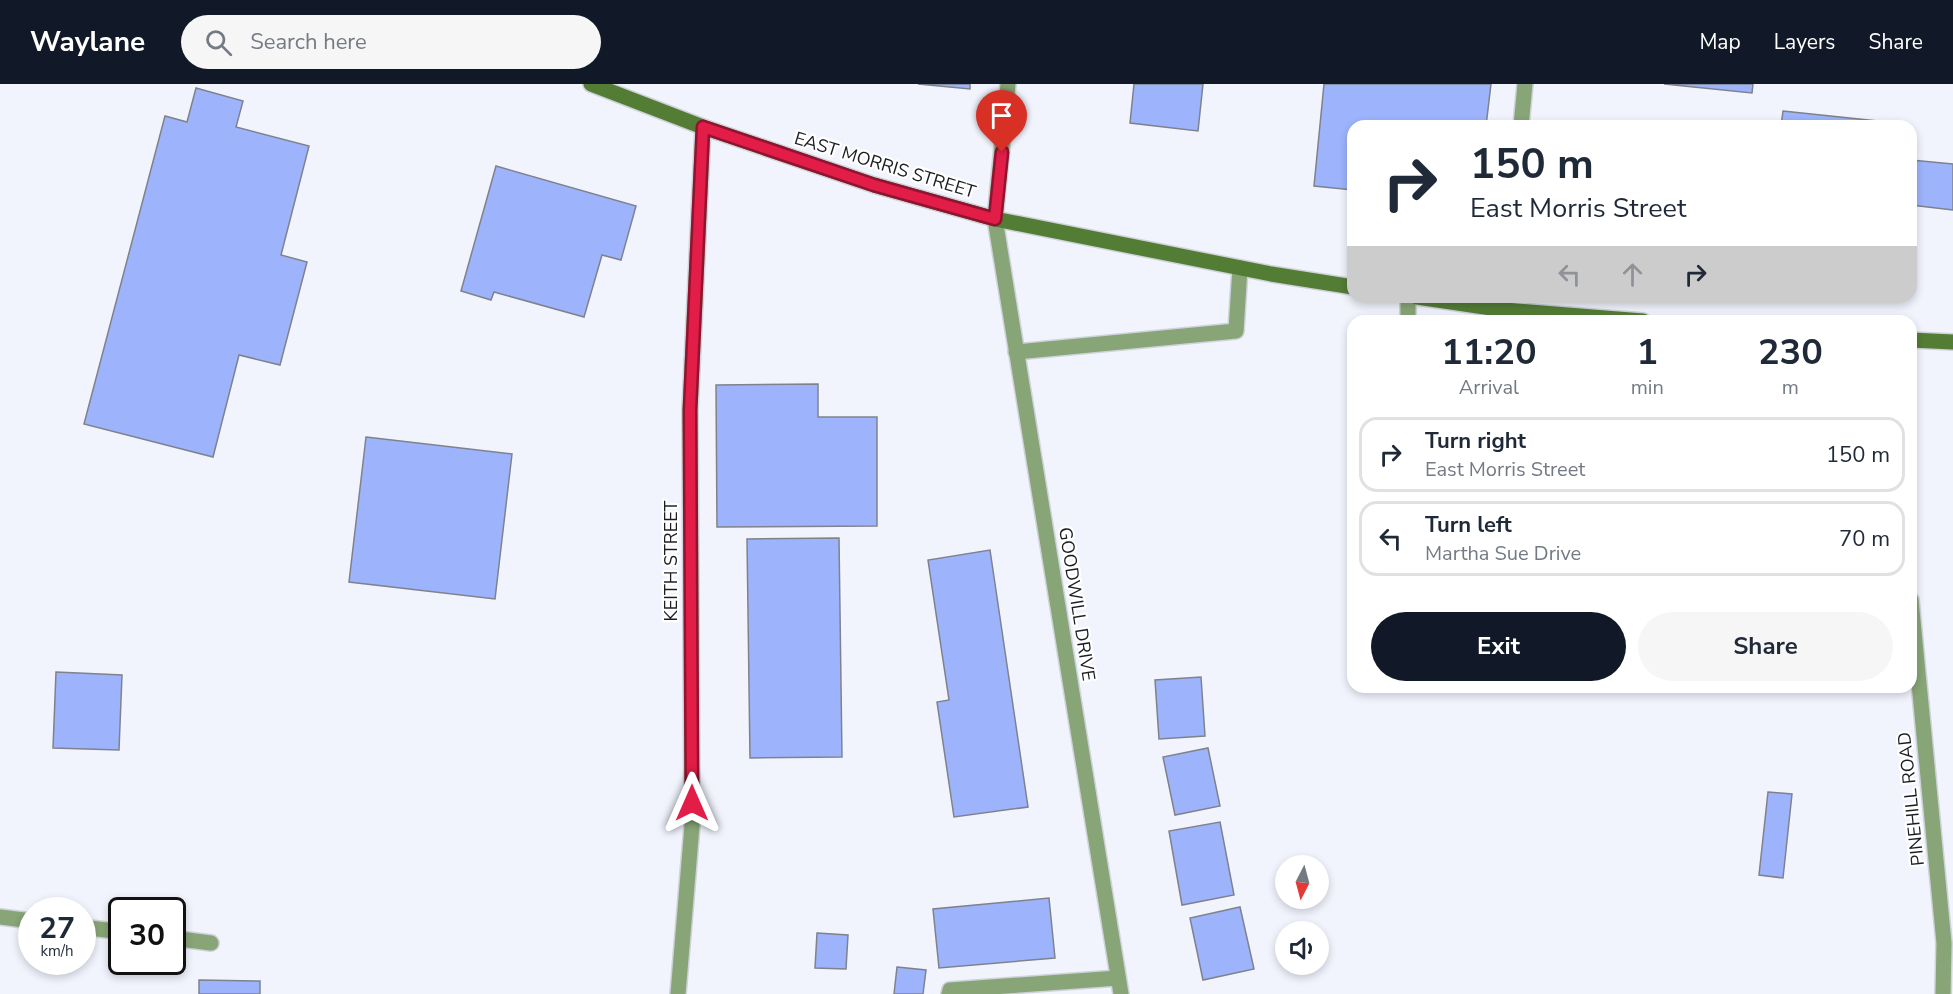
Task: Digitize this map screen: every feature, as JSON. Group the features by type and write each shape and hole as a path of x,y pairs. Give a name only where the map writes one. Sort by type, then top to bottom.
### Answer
{"main road":[{"name":"EAST MORRIS STREET","path":"591,84 703,127 874,185 995,219 1240,268 1347,286"},
{"path":"1506,304 1595,315"},
{"path":"1917,340 1953,342"}],"street":[{"name":"GOODWILL DRIVE","path":"1008,84 995,219 1121,994"},
{"path":"1522,120 1525,84"},
{"name":"KEITH STREET","path":"678,994 692,826 690,410 703,127"},
{"path":"1016,352 1236,331 1240,268"},
{"name":"PINEHILL ROAD","path":"1917,662 1944,943 1943,994"},
{"path":"0,917 18,919"},
{"path":"186,940 211,943"},
{"path":"950,994 950,990 1118,978"}],"building":[{"path":"918,84 970,84 970,89"},
{"path":"1134,84 1203,84 1198,131 1130,123"},
{"path":"1324,84 1491,84 1487,120 1347,120 1347,189 1314,186"},
{"path":"1664,84 1753,84 1752,93"},
{"path":"196,88 243,101 236,127 309,146 281,255 307,262 280,365 239,355 213,457 84,424 165,116 187,122"},
{"path":"1783,111 1868,120 1782,120"},
{"path":"1917,161 1953,164 1953,210 1917,206"},
{"path":"496,166 636,206 621,260 602,255 584,317 494,292 491,300 461,291"},
{"path":"818,384 818,417 877,417 877,526 717,527 716,385"},
{"path":"366,437 512,454 495,599 349,582"},
{"path":"839,538 842,757 750,758 747,539"},
{"path":"990,550 1028,807 954,817 937,702 949,700 928,560"},
{"path":"56,672 122,675 119,750 53,748"},
{"path":"1201,677 1205,736 1159,739 1155,680"},
{"path":"1208,748 1220,806 1175,815 1163,757"},
{"path":"1768,792 1792,794 1783,878 1759,875"},
{"path":"1220,822 1234,895 1182,905 1169,831"},
{"path":"1049,898 1055,958 939,968 933,909"},
{"path":"1240,907 1254,969 1203,980 1190,918"},
{"path":"817,933 848,935 846,969 815,968"},
{"path":"897,967 926,970 923,994 894,994"},
{"path":"199,980 260,981 260,994 199,994"}],"route":[{"path":"692,803 690,410 703,127 874,185 995,219 1002,152"}]}
